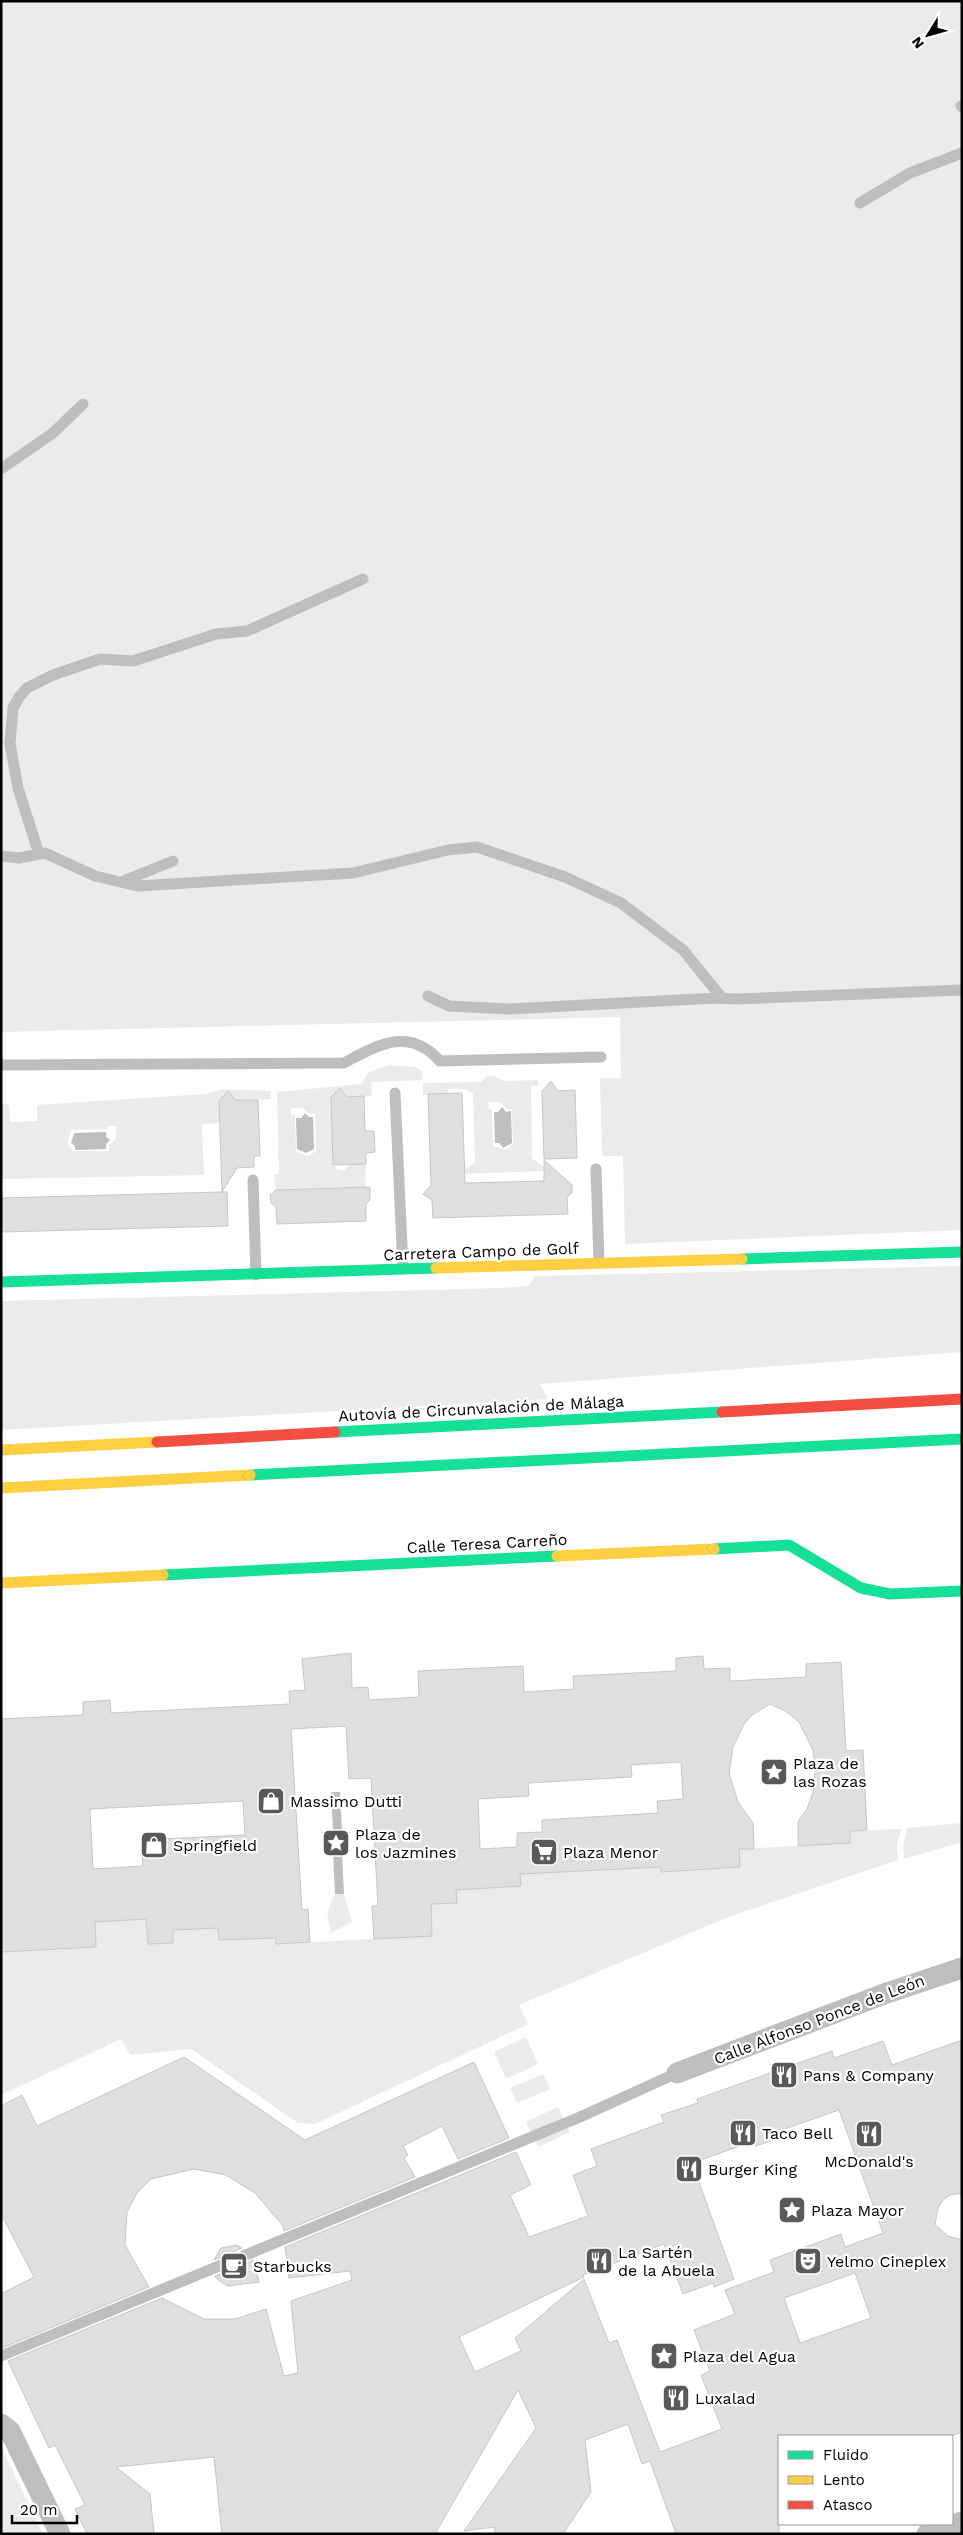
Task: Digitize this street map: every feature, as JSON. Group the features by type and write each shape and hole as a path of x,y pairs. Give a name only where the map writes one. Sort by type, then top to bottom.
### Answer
{"main road":[{"name":"Carretera Campo de Golf","path":"1,1282 403,1271 599,1262 962,1252"},
{"name":"Autovía de Circunvalación de Málaga","path":"1,1450 962,1399"},
{"path":"1,1488 962,1439"},
{"path":"942,1440 962,1446"},
{"name":"Calle Teresa Carreño","path":"1,1582 788,1546 861,1588 890,1594 962,1591"}],"street":[{"name":"Calle Alfonso Ponce de León","path":"677,2073 892,1991 962,1968"},
{"path":"1,2424 10,2430 60,2534"},
{"path":"927,2534 962,2522"}],"lane":[{"path":"860,203 910,173 962,154"},
{"path":"1,469 44,440 83,404"},
{"path":"39,854 18,788 10,744 13,708 27,688 53,675 100,659 133,661 216,634 247,631 363,579"},
{"path":"1,856 18,858 45,853 95,876 137,886 353,873 448,850 477,846 565,877 621,903 684,950 722,998"},
{"path":"121,882 173,861"},
{"path":"428,996 450,1006 510,1009 722,998 962,990"},
{"path":"1,1065 344,1063 372,1048 400,1040 429,1049 440,1061 602,1057"},
{"path":"395,1093 403,1271"},
{"path":"596,1169 599,1262"},
{"path":"253,1180 256,1275"},
{"path":"1,2356 570,2121 677,2073"}],"shaded area":[{"path":"1,1 962,1 962,1230 625,1244 623,1156 602,1156 600,1078 621,1078 620,1017 1,1032"},
{"path":"389,1065 415,1067 422,1071 423,1080 371,1082 372,1096 347,1097 343,1091 336,1092 331,1097 333,1165 338,1170 345,1170 349,1164 366,1164 365,1187 276,1189 274,1175 279,1174 277,1092 362,1084 368,1073","holes":["291,1108 302,1108 310,1114 315,1114 316,1151 308,1156 296,1152 295,1115 291,1115"]},
{"path":"487,1076 494,1076 504,1081 538,1080 538,1086 531,1086 532,1158 544,1167 544,1171 456,1174 456,1170 465,1170 475,1162 473,1094 465,1090 449,1089 446,1094 423,1095 423,1083 481,1082","holes":["488,1102 500,1102 507,1109 512,1109 513,1145 505,1150 493,1146 492,1110 489,1109"]},
{"path":"223,1089 271,1091 271,1099 235,1100 220,1123 202,1124 204,1175 1,1179 1,1103 9,1105 10,1122 37,1121 37,1105 205,1094","holes":["108,1126 116,1126 116,1139 109,1145 109,1151 73,1151 67,1143 72,1130 108,1129"]},
{"path":"502,1107 506,1112 511,1111 512,1143 503,1148 499,1143 495,1143 494,1112 498,1112"},
{"path":"305,1113 309,1117 313,1117 314,1149 306,1153 297,1149 296,1118 301,1118"},
{"path":"106,1132 106,1137 110,1140 106,1144 106,1149 75,1150 75,1146 71,1143 74,1133"},
{"path":"962,1266 962,1352 540,1384 548,1399 1,1430 1,1301 502,1288 528,1286 535,1276"},
{"path":"331,1792 340,1792 342,1831 333,1831"},
{"path":"962,1823 962,1842 904,1859 903,1845 908,1828"},
{"path":"901,1829 897,1845 898,1860 731,1916 519,2005 528,2024 315,2124 298,2123 191,2049 130,2055 121,2039 1,2095 1,1952 96,1947 95,1922 146,1919 148,1944 173,1943 173,1930 218,1928 219,1940 276,1937 277,1944 407,1937 407,1931 432,1929 431,1904 457,1903 456,1890 520,1886 520,1874 661,1867 661,1872 740,1867 739,1849 850,1843 850,1831"},
{"path":"333,1853 342,1853 344,1894 335,1894"},
{"path":"335,1894 344,1894 352,1922 331,1933 327,1912"},
{"path":"526,2037 538,2064 506,2079 494,2052"},
{"path":"543,2074 550,2089 517,2103 510,2088"},
{"path":"558,2107 570,2132 538,2147 526,2122"},
{"path":"1,2446 43,2534 1,2534"}],"building":[{"path":"551,1081 558,1091 575,1090 577,1158 544,1159 542,1091"},
{"path":"340,1088 347,1097 364,1096 365,1131 374,1131 375,1152 366,1153 366,1164 333,1165 331,1097"},
{"path":"228,1091 235,1100 258,1100 260,1156 254,1156 254,1167 237,1168 222,1192 219,1101"},
{"path":"462,1093 465,1183 544,1181 544,1160 572,1185 572,1193 567,1197 568,1214 433,1218 432,1200 423,1194 431,1185 428,1094"},
{"path":"370,1187 370,1200 366,1204 366,1221 277,1224 276,1207 271,1203 270,1195 276,1190"},
{"path":"227,1192 228,1226 1,1232 1,1198"},
{"path":"351,1653 352,1688 368,1687 369,1700 419,1697 418,1671 523,1666 524,1692 574,1689 573,1676 676,1671 676,1658 703,1656 704,1669 730,1668 730,1681 806,1677 806,1664 841,1662 846,1751 863,1750 867,1830 850,1831 850,1843 798,1846 798,1821 807,1809 814,1789 815,1767 813,1750 799,1722 787,1712 770,1704 752,1715 744,1724 733,1747 729,1773 738,1802 753,1823 754,1849 739,1849 740,1867 661,1872 661,1867 520,1874 521,1886 456,1890 457,1903 431,1904 432,1936 374,1939 372,1906 378,1906 371,1778 349,1779 346,1726 291,1729 302,1910 308,1909 310,1942 276,1944 276,1938 219,1940 218,1928 173,1930 173,1943 148,1944 146,1919 95,1922 96,1947 1,1952 1,1719 83,1715 83,1702 110,1700 111,1713 290,1704 289,1691 305,1690 302,1659","holes":["681,1762 683,1799 657,1801 658,1813 542,1820 542,1832 517,1833 517,1847 480,1849 478,1799 529,1796 528,1783 632,1777 631,1765","243,1801 245,1835 141,1840 143,1866 93,1869 90,1809"]},
{"path":"962,2040 962,2193 950,2195 943,2200 938,2208 935,2225 948,2236 962,2240 962,2432 953,2435 778,2435 779,2534 676,2534 650,2461 642,2464 628,2424 585,2440 591,2492 563,2534 494,2534 495,2527 464,2531 536,2428 518,2390 435,2534 222,2534 214,2457 116,2467 150,2494 154,2534 87,2534 75,2509 85,2505 55,2445 49,2448 8,2361 162,2298 204,2319 235,2319 266,2309 284,2376 298,2373 291,2301 352,2280 350,2271 289,2278 285,2247 516,2152 531,2185 510,2195 529,2237 588,2216 573,2175 597,2166 591,2149 664,2122 661,2115 698,2103 697,2099 832,2051 834,2058 883,2041 892,2065","holes":["839,2110 883,2233 845,2247 841,2234 770,2260 774,2272 725,2290 735,2314 694,2330 710,2371 701,2375 722,2429 660,2452 617,2340 609,2343 584,2279 515,2338 521,2351 475,2372 459,2337 584,2277 583,2275 664,2244 683,2294 713,2283 714,2287 734,2279 692,2163 754,2141 756,2146 782,2137 779,2131","855,2273 871,2318 800,2343 784,2298"]},
{"path":"184,2057 305,2140 474,2062 509,2138 458,2159 442,2126 403,2146 408,2155 404,2158 415,2177 284,2231 283,2226 255,2193 226,2175 194,2169 151,2179 137,2193 127,2212 125,2245 149,2287 2,2348 1,2294 34,2277 1,2214 1,2106 22,2095 37,2126"},
{"path":"237,2245 242,2248 214,2260 221,2248"},
{"path":"253,2260 259,2282 227,2286 215,2276"}],"traffic: fast":[{"path":"742,1259 962,1252"},
{"path":"1,1282 436,1268"},
{"path":"335,1432 722,1412"},
{"path":"250,1475 962,1439"},
{"path":"714,1549 789,1545 861,1588 890,1594 962,1591"},
{"path":"163,1575 557,1556"}],"traffic: slow":[{"path":"436,1268 742,1259"},
{"path":"1,1450 157,1442"},
{"path":"1,1488 250,1475"},
{"path":"557,1556 714,1549"},
{"path":"1,1583 163,1575"}],"traffic: jam":[{"path":"722,1412 962,1399"},
{"path":"157,1442 335,1432"}],"place":[{"name":"Plaza de las Rozas","path":"774,1772"},
{"name":"Massimo Dutti","path":"271,1801"},
{"name":"Plaza de los Jazmines","path":"336,1843"},
{"name":"Springfield","path":"154,1845"},
{"name":"Plaza Menor","path":"544,1852"},
{"name":"Pans & Company","path":"784,2075"},
{"name":"Taco Bell","path":"743,2133"},
{"name":"McDonald's","path":"869,2134"},
{"name":"Burger King","path":"689,2169"},
{"name":"Plaza Mayor","path":"792,2210"},
{"name":"La Sartén de la Abuela","path":"599,2261"},
{"name":"Yelmo Cineplex","path":"808,2261"},
{"name":"Starbucks","path":"234,2266"},
{"name":"Plaza del Agua","path":"664,2356"},
{"name":"Luxalad","path":"676,2398"}]}
